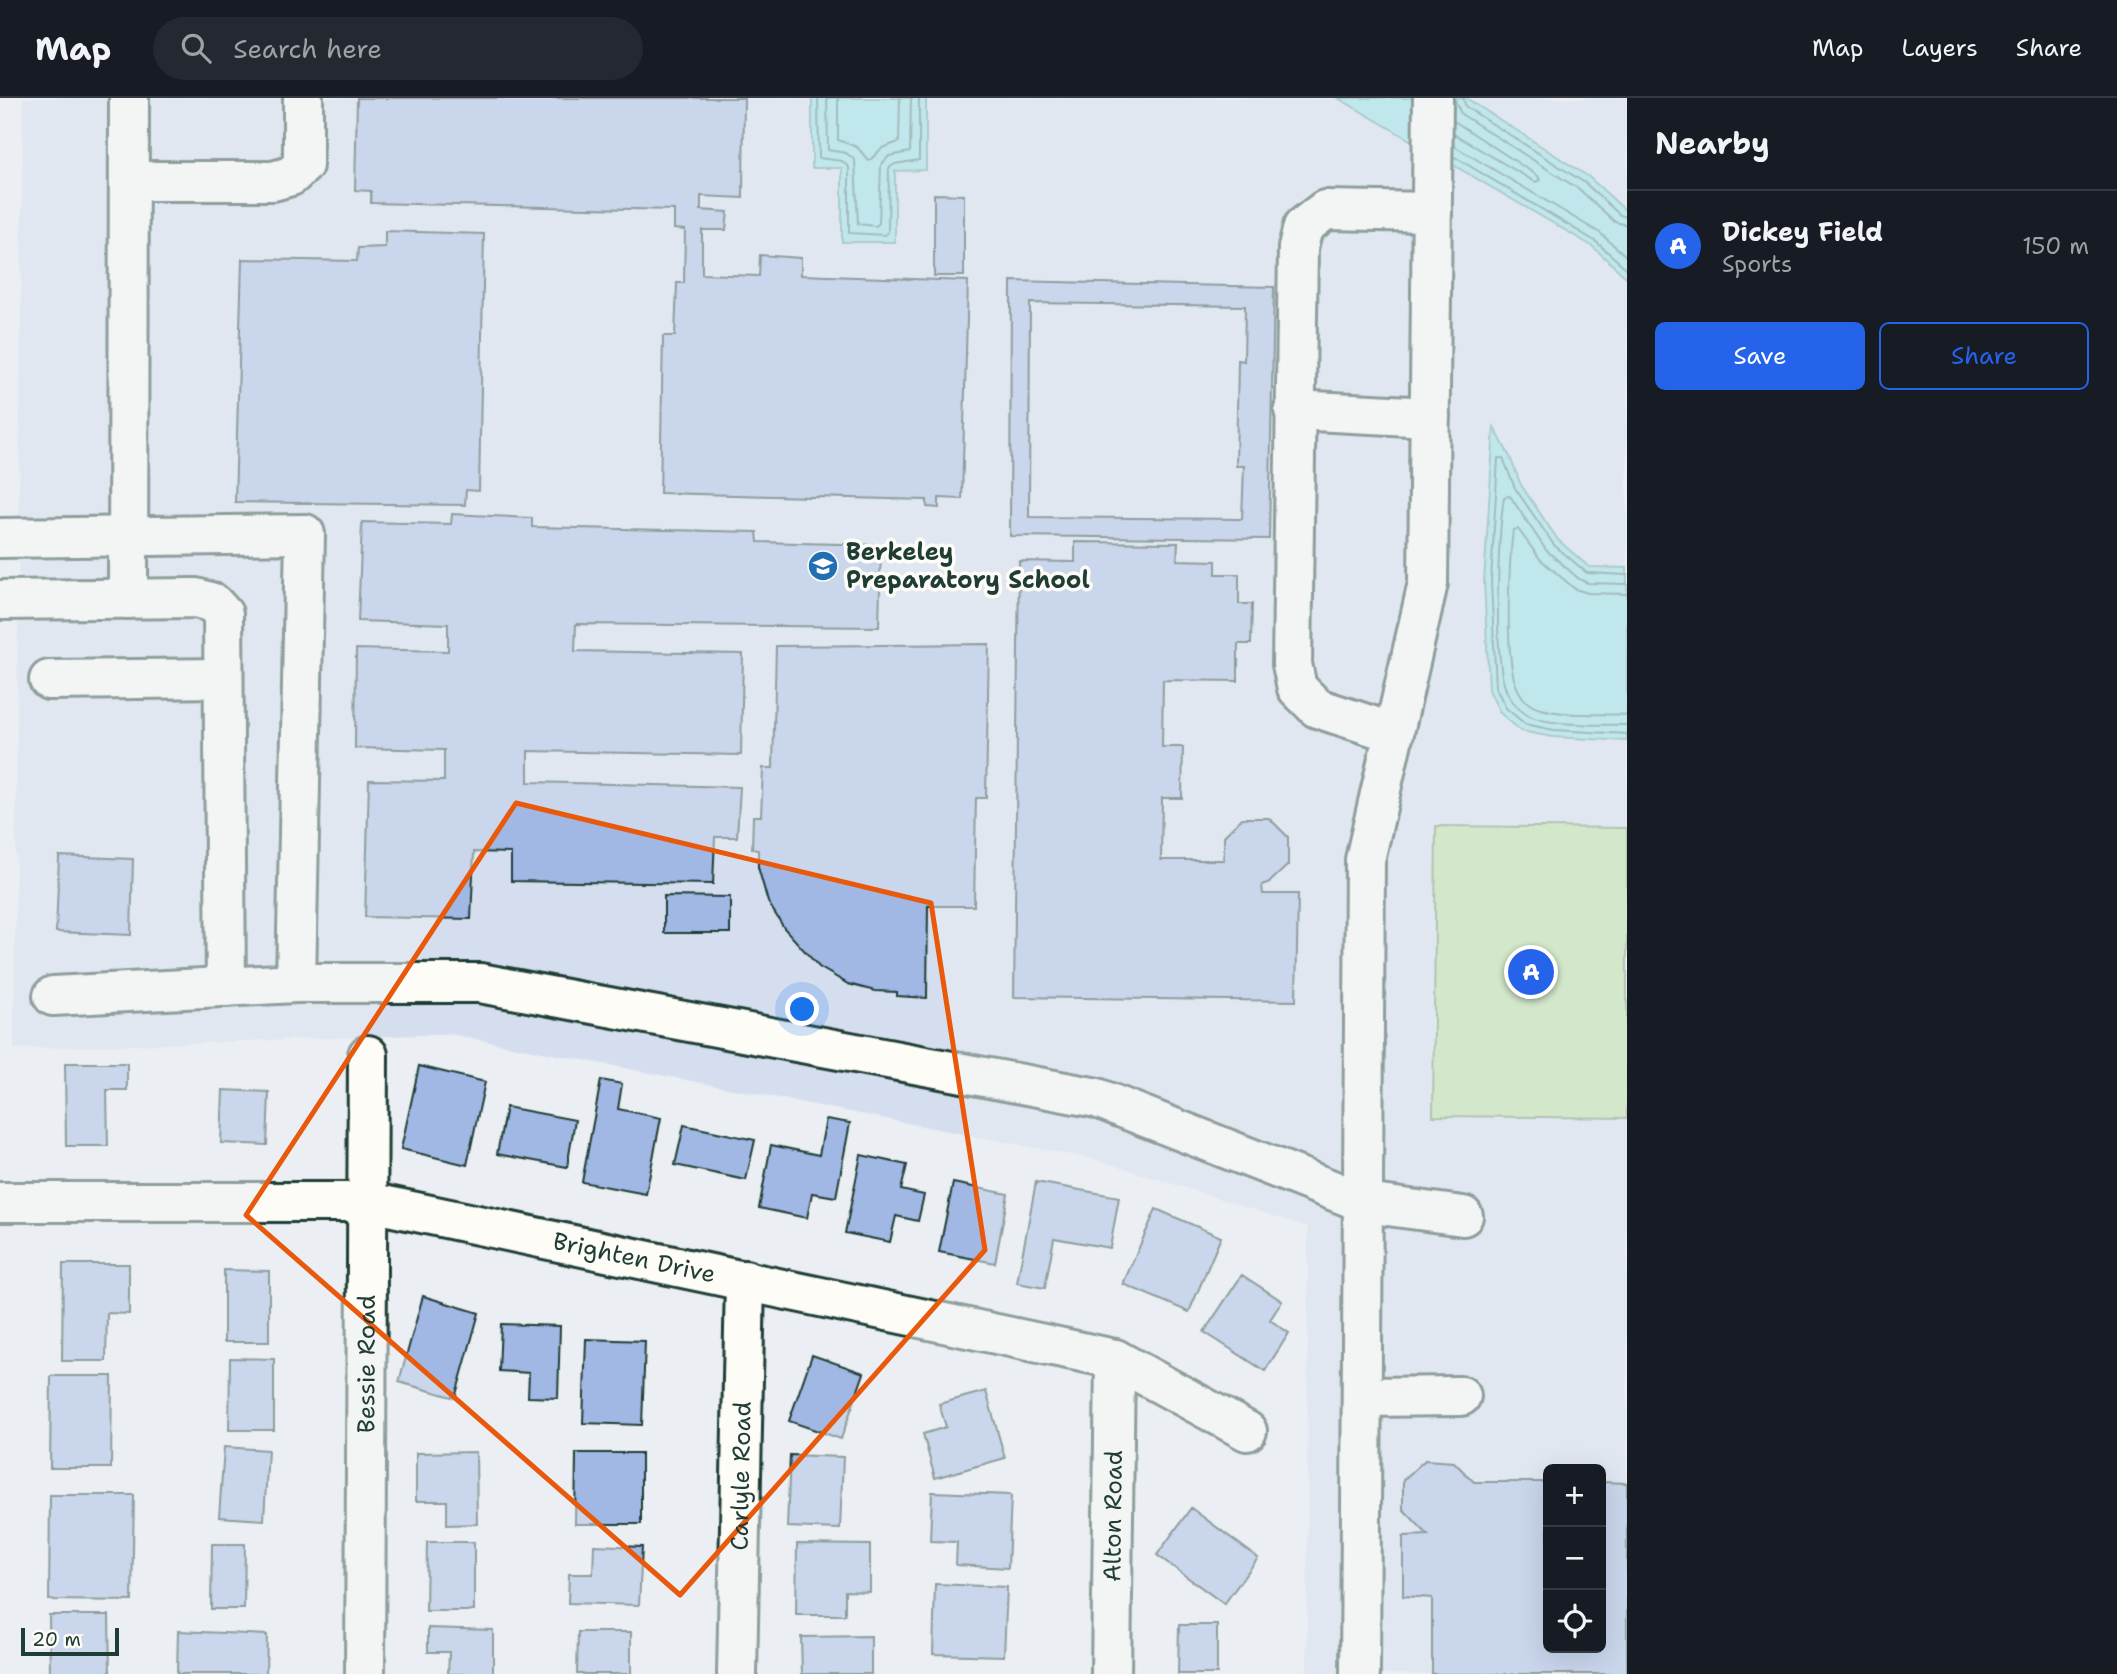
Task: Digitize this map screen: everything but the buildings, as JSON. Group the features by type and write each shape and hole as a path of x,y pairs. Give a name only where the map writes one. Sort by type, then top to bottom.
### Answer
{"street":[{"path":"128,599 129,98"},
{"path":"129,181 274,181 291,176 303,165 303,98"},
{"path":"1360,1674 1365,1203 1365,860 1429,583 1433,98"},
{"path":"1394,733 1317,708 1297,688 1292,664 1298,248 1303,227 1325,210 1432,212"},
{"path":"1294,410 1430,417"},
{"path":"0,538 305,534 296,983"},
{"path":"0,600 196,598 213,603 223,614 226,987"},
{"path":"48,680 223,678"},
{"path":"53,996 296,983 480,983 1097,1098 1365,1203 1463,1216"},
{"name":"Bessie Road","path":"365,1674 369,1055"},
{"name":"Brighten Drive","path":"0,1202 369,1202 1115,1359 1247,1432"},
{"name":"Carlyle Road","path":"737,1674 744,1280"},
{"name":"Alton Road","path":"1111,1674 1115,1359"},
{"path":"1363,1397 1461,1396"}],"highlighted area":[{"path":"516,803 931,903 985,1250 680,1595 246,1215"}],"shaded area":[{"name":"Berkeley Preparatory School","path":"23,98 1627,98 1627,1674 1307,1674 1308,1227 1097,1160 450,1034 14,1049"}],"green space":[{"path":"1436,826 1627,828 1627,1118 1433,1116"}],"water":[{"path":"812,98 926,98 926,170 895,171 895,242 842,242 842,168 812,168"},
{"path":"1338,98 1466,98 1589,177 1627,212 1627,278 1592,246"},
{"path":"1494,427 1521,485 1558,540 1589,567 1627,568 1627,741 1553,737 1521,731 1500,713 1489,690 1484,581"}],"place":[{"name":"Berkeley Preparatory School","path":"823,566"},
{"name":"Dickey Field","path":"1531,972"}]}
